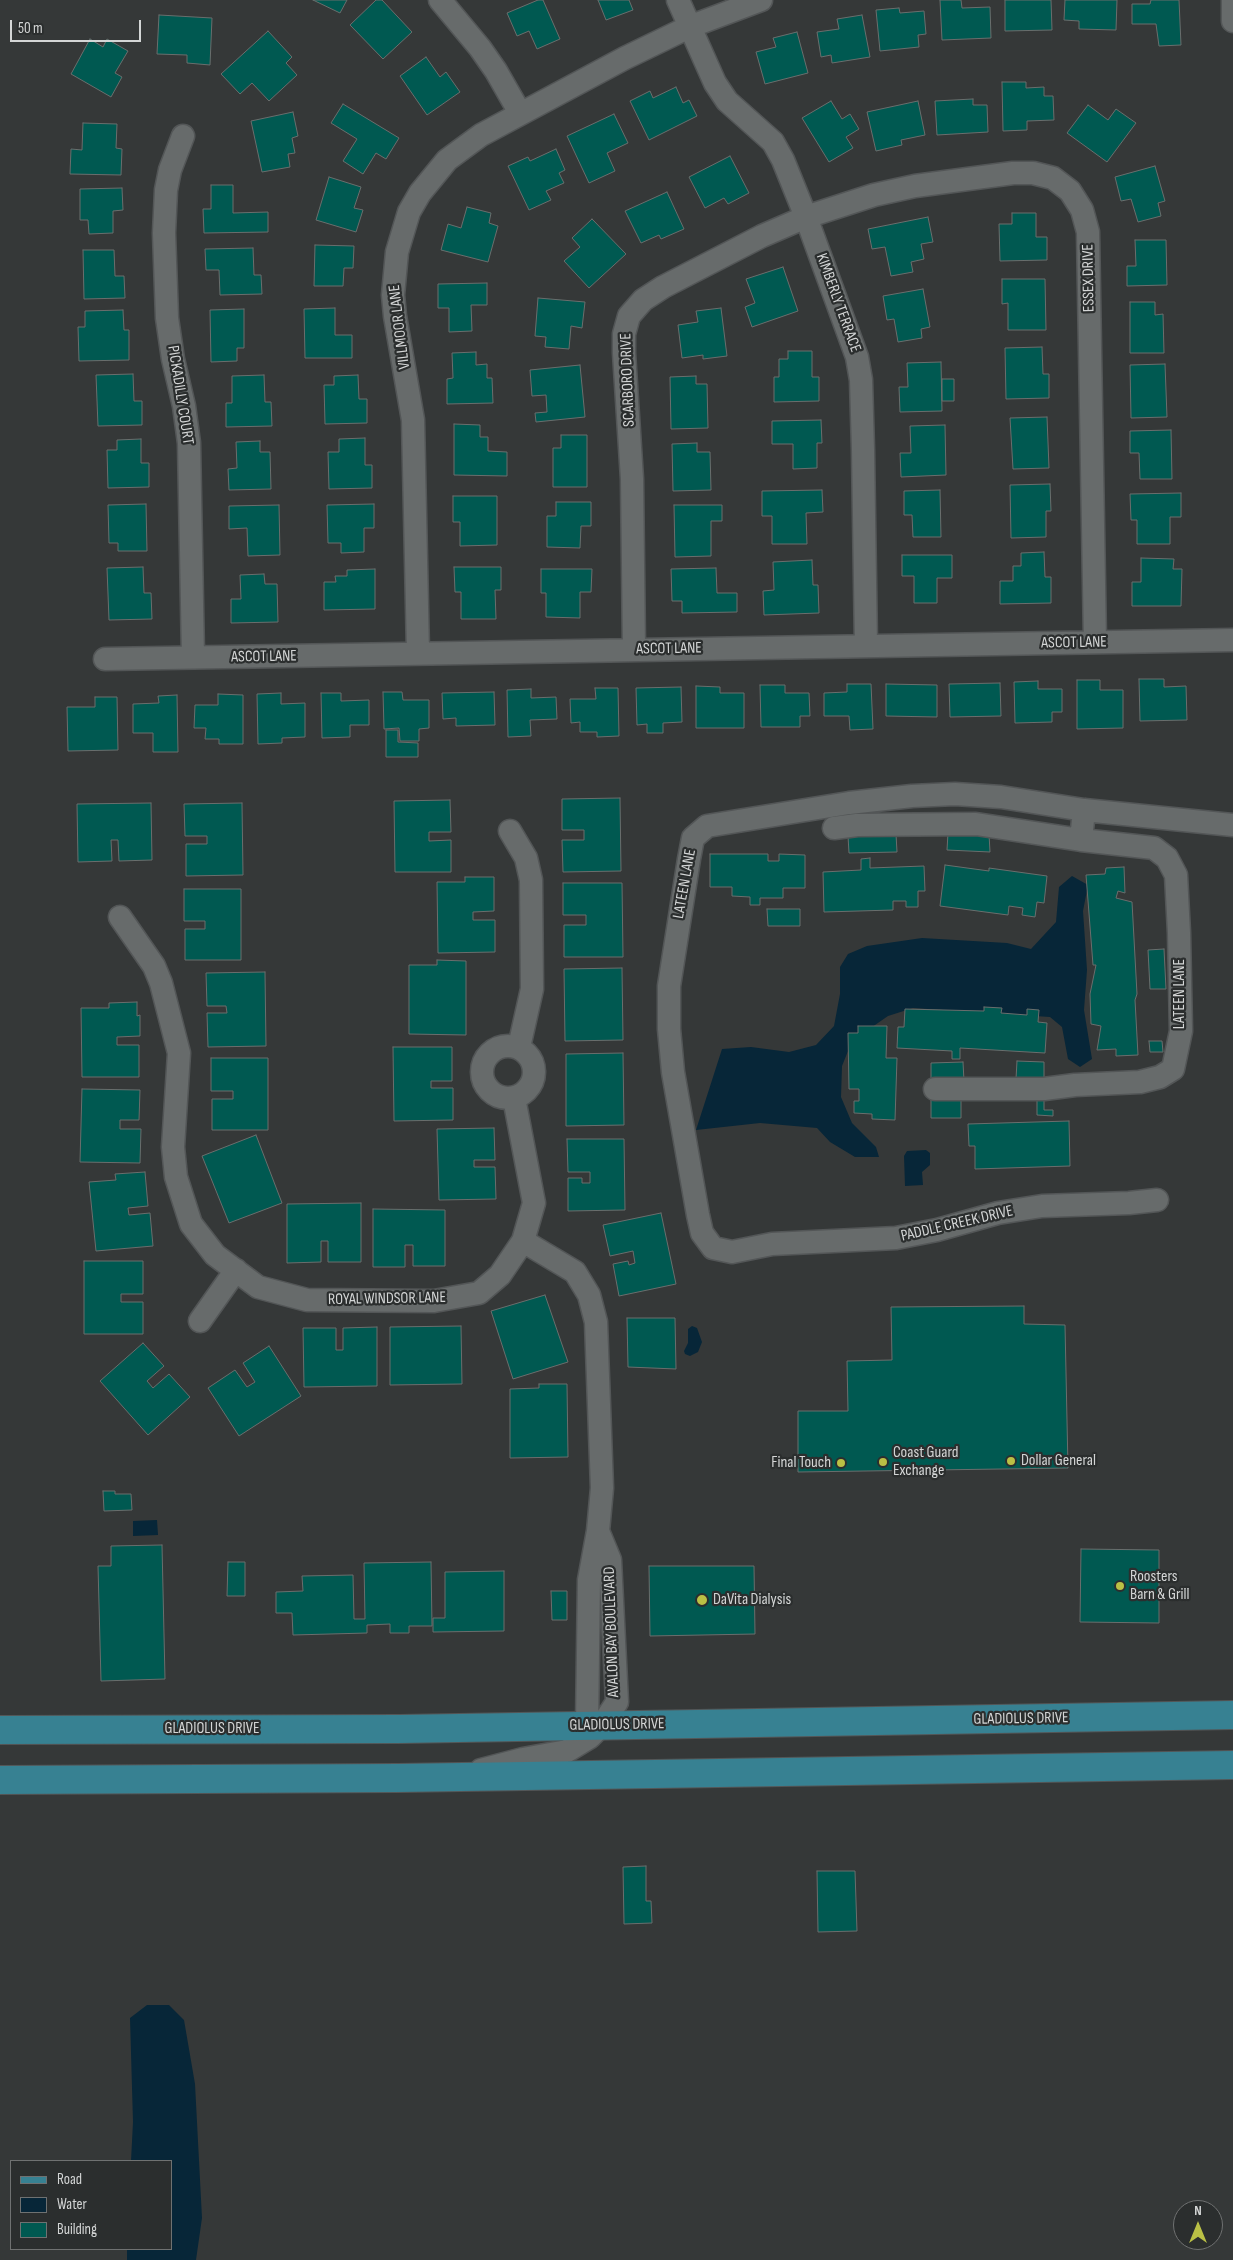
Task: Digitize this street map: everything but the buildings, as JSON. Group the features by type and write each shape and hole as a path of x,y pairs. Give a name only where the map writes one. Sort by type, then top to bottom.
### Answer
{"main road":[{"name":"GLADIOLUS DRIVE","path":"0,1730 400,1729 595,1725 799,1724 1233,1715"},
{"path":"0,1780 458,1777 1233,1765"}],"street":[{"path":"440,0 491,63 520,113"},
{"name":"KIMBERLY TERRACE","path":"678,0 715,83 727,101 773,142 792,179 858,357 861,380 863,441 866,646"},
{"name":"VILLMOOR LANE","path":"418,653 412,420 393,295 397,252 409,212 434,174 464,146 520,113 689,26 761,0"},
{"path":"1233,0 1233,20"},
{"name":"PICKADILLY COURT","path":"183,136 170,170 166,190 164,233 167,318 189,443 193,657"},
{"name":"ESSEX DRIVE","path":"806,217 874,195 915,186 1013,173 1033,173 1053,178 1070,191 1082,210 1088,232 1095,642"},
{"name":"SCARBORO DRIVE","path":"634,650 632,479 624,353 624,334 629,316 643,300 663,287 762,236 806,217"},
{"name":"ASCOT LANE","path":"105,658 1233,640"},
{"path":"937,825 939,795"},
{"name":"LATEEN LANE","path":"756,1246 732,1252 713,1248 702,1233 673,1072 669,1029 669,986 693,838 707,826 849,803 939,795 1001,797 1084,810 1233,825"},
{"path":"834,828 857,825 976,824 1081,840 1084,810"},
{"path":"510,831 526,858 532,880 532,989 519,1048"},
{"name":"LATEEN LANE","path":"935,1089 1044,1089 1075,1085 1140,1082 1160,1078 1173,1069 1181,1032 1176,875 1166,858 1154,848 1081,840"},
{"name":"ROYAL WINDSOR LANE","path":"120,917 154,966 161,983 180,1053 173,1147 176,1177 191,1224 215,1255 258,1287 307,1300 434,1301 479,1293 500,1275 523,1241 534,1204 514,1098"},
{"path":"510,1045 519,1048 532,1060 534,1074 530,1088 514,1098 505,1098 489,1090 484,1082 482,1073 483,1063 494,1049 510,1045"},
{"name":"PADDLE CREEK DRIVE","path":"756,1246 896,1238 937,1230 998,1213 1042,1206 1128,1204 1157,1200"},
{"name":"AVALON BAY BOULEVARD","path":"458,1777 523,1759 567,1751 590,1737 595,1725 616,1702 610,1560 598,1531 602,1488 596,1322 589,1296 575,1272 523,1241"},
{"path":"200,1321 236,1270"}],"water":[{"path":"1072,876 1088,885 1083,911 1087,970 1084,1010 1092,1059 1080,1067 1068,1059 1062,1027 1050,1017 913,1008 888,1016 852,1041 842,1066 841,1097 852,1123 876,1147 879,1157 855,1157 830,1142 817,1128 760,1123 696,1130 722,1049 751,1047 789,1052 816,1045 834,1026 840,994 840,967 848,954 867,946 922,938 1007,943 1031,949 1056,922 1059,887"},
{"path":"926,1150 930,1153 930,1165 922,1172 923,1185 905,1186 904,1156 907,1151"},
{"path":"692,1326 697,1328 702,1342 698,1352 690,1356 685,1354 684,1351 688,1343 688,1329"},
{"path":"157,1520 158,1535 133,1536 133,1521"},
{"path":"147,2005 169,2005 184,2020 195,2084 202,2218 196,2260 127,2260 127,2250 172,2250 172,2160 131,2160 133,2122 130,2018"}],"place":[{"name":"Dollar General","path":"1011,1461"},
{"name":"Coast Guard Exchange","path":"883,1462"},
{"name":"Final Touch","path":"841,1463"},
{"name":"Roosters Barn & Grill","path":"1120,1586"},
{"name":"DaVita Dialysis","path":"702,1600"}]}
